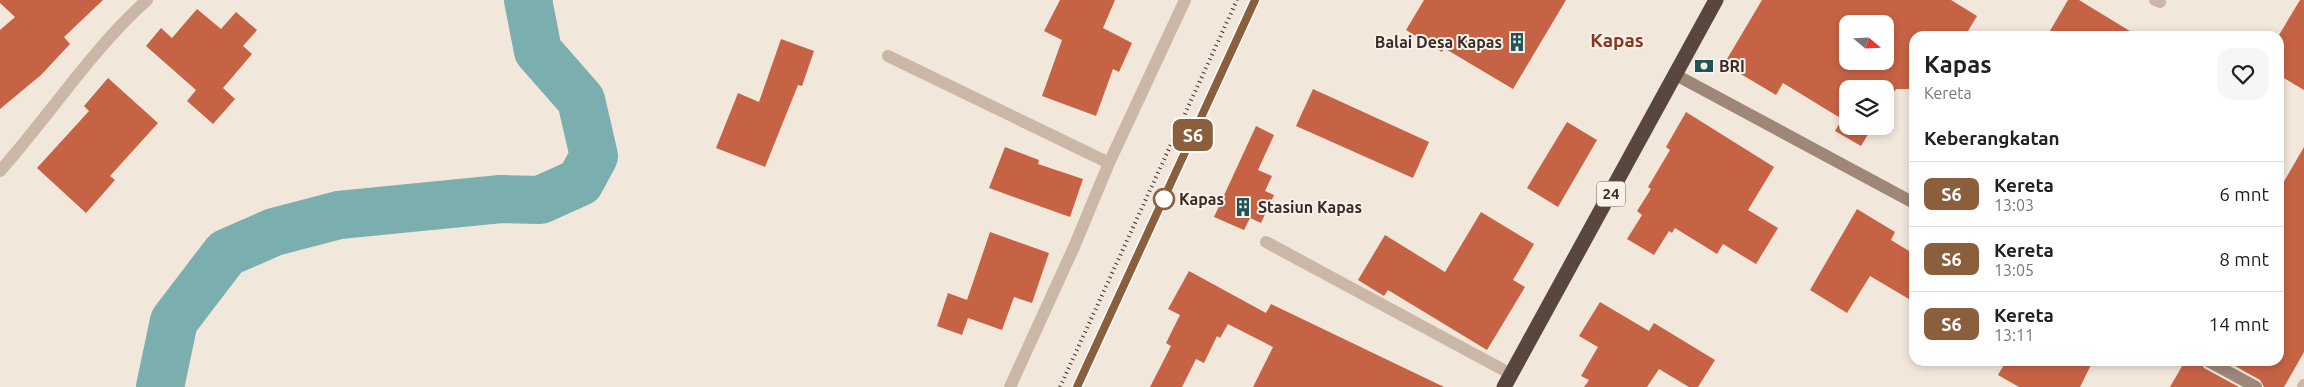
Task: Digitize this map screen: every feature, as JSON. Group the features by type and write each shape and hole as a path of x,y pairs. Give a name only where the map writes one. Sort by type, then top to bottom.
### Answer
{"highway":[{"name":"24","path":"1508,381 1716,0"}],"street":[{"path":"0,171 35,131 95,54 128,17 147,0"},
{"path":"1010,387 1074,247 1109,163 1185,0"},
{"path":"888,56 1109,163"},
{"path":"1676,75 1909,200"},
{"path":"1266,242 1508,381"},
{"path":"2217,366 2256,387"}],"building":[{"path":"0,0 103,0 64,37 70,44 41,75 0,109 0,30 15,17 0,3"},
{"path":"1060,0 1115,0 1103,28 1132,43 1119,72 1113,69 1096,116 1042,96 1062,40 1044,31"},
{"path":"1424,0 1566,0 1513,89 1444,48 1442,52 1406,30"},
{"path":"1762,0 1951,0 1977,16 1968,31 1909,31 1909,89 1896,89 1894,92 1894,80 1839,80 1839,117 1783,83 1776,95 1724,64"},
{"path":"2068,0 2079,0 2130,31 2050,31"},
{"path":"2300,0 2304,0 2304,90 2284,78 2284,31 2281,31"},
{"path":"197,9 221,29 236,12 257,30 243,46 252,54 223,88 235,99 213,124 187,101 196,90 146,46 161,28 172,38"},
{"path":"781,39 814,51 802,86 798,85 765,167 716,148 738,93 759,102"},
{"path":"108,78 158,123 110,176 115,180 86,213 37,168 89,111 84,106"},
{"path":"1313,89 1429,142 1413,178 1296,126"},
{"path":"1686,112 1774,167 1748,210 1778,228 1756,264 1723,244 1717,254 1675,228 1672,233 1669,231 1654,255 1627,239 1642,215 1637,211 1651,189 1648,187 1670,150 1666,147"},
{"path":"1567,122 1597,140 1558,207 1527,188"},
{"path":"1839,124 1839,133 1835,131"},
{"name":"Stasiun Kapas","path":"1256,126 1274,135 1258,170 1272,176 1265,191 1274,195 1261,223 1250,218 1244,230 1214,217"},
{"path":"1842,135 1868,135 1861,146"},
{"path":"1005,147 1039,160 1038,164 1083,179 1070,217 989,188"},
{"path":"2304,147 2304,352 2284,387 2264,387 2260,380 2235,366 2284,366 2284,181"},
{"path":"1857,209 1895,232 1891,240 1909,251 1909,299 1870,276 1847,313 1810,290"},
{"path":"1481,212 1534,244 1513,280 1525,287 1487,350 1388,290 1384,296 1358,280 1385,235 1445,272"},
{"path":"990,232 1049,253 1032,303 1014,297 1002,330 968,318 962,335 937,326 948,293 967,300"},
{"path":"1189,271 1266,313 1271,304 1444,387 1253,387 1273,347 1228,324 1220,338 1217,336 1204,363 1196,359 1182,387 1150,387 1171,346 1166,343 1180,315 1168,309"},
{"path":"1600,302 1649,331 1654,323 1715,360 1698,387 1689,387 1659,369 1647,387 1584,387 1589,380 1581,376 1598,347 1579,336"},
{"path":"2003,366 2090,366 2080,387 2019,387 1998,375"},
{"path":"2182,366 2203,366 2239,387 2170,387"}],"waterway":[{"path":"160,387 174,321 226,253 274,232 339,215 501,199 540,200 580,182 594,156 581,100 538,51 528,0"}],"railway":[{"path":"1060,387 1237,0"},
{"path":"1077,387 1255,0"}],"train":[{"name":"S6","path":"1077,387 1255,0"}],"place":[{"name":"Balai Desa Kapas","path":"1517,42"},
{"name":"BRI","path":"1704,66"},
{"name":"Kapas","path":"1164,199"},
{"name":"Stasiun Kapas","path":"1243,207"}],"district":[{"name":"Kapas","path":"1617,40"}]}
